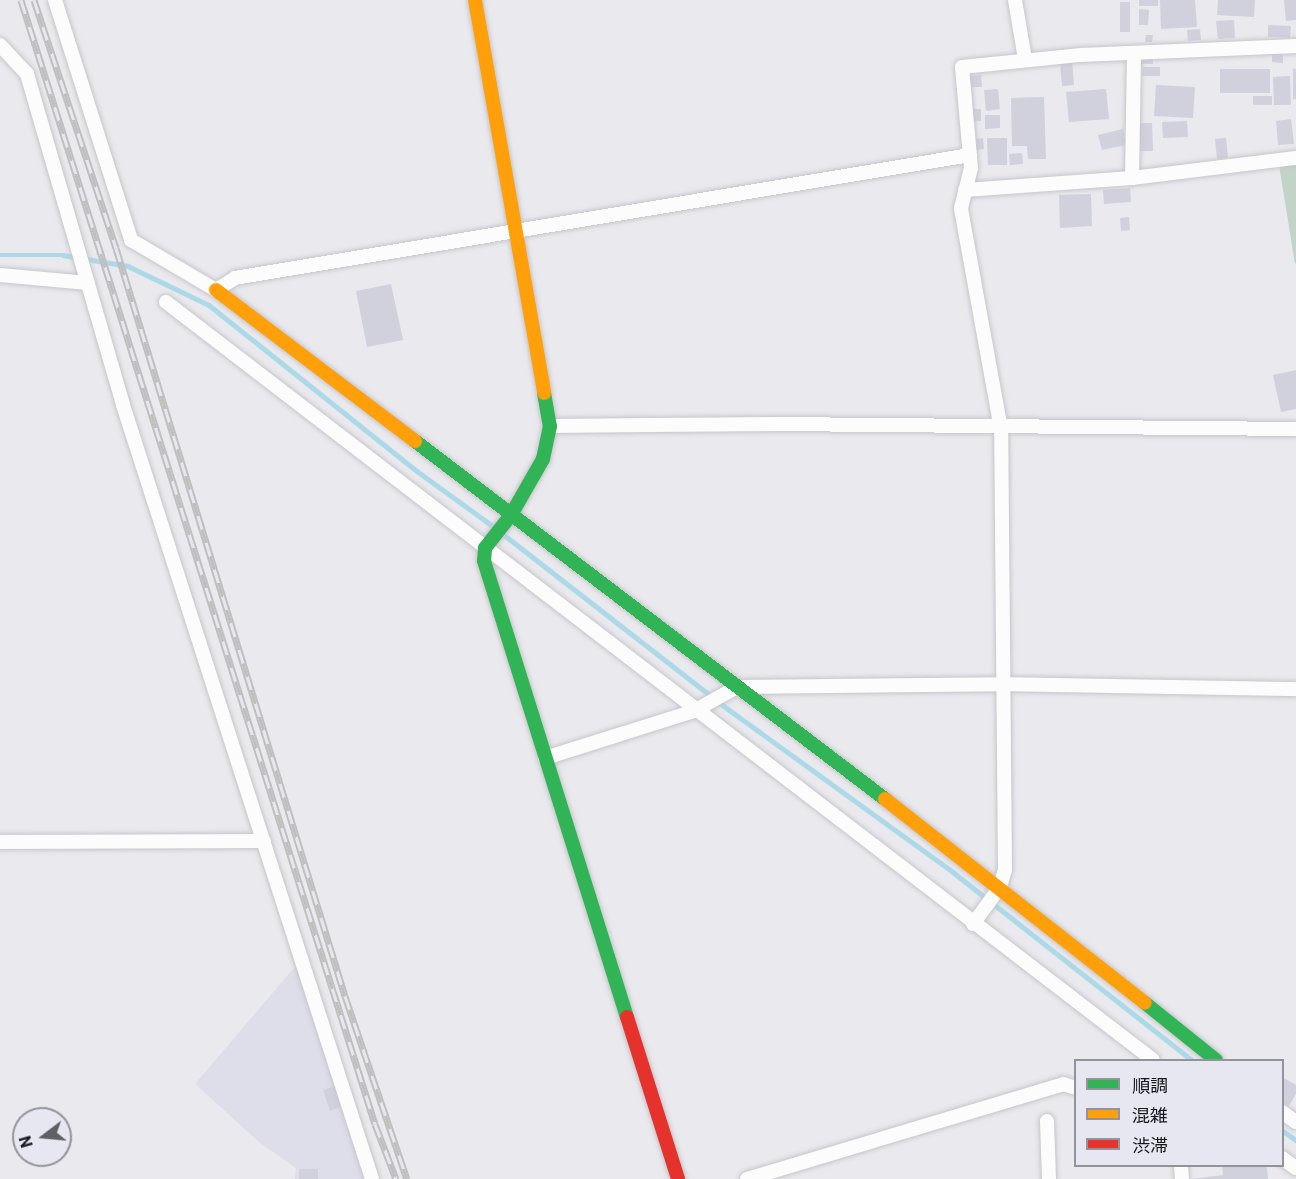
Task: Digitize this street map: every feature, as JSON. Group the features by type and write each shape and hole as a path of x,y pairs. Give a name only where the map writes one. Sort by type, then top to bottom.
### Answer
{"street":[{"path":"55,0 131,240 216,290 713,672 737,687 1000,887 1215,1059"},
{"path":"475,0 550,426 543,459 511,515 485,548 484,561 678,1179"},
{"path":"1015,0 1025,59"},
{"path":"0,45 27,74 88,283 372,1179"},
{"path":"973,924 1000,887 1005,870 1001,429 961,208 970,155 963,67 1025,59 1296,46"},
{"path":"1132,178 1134,53"},
{"path":"216,290 235,278 970,155"},
{"path":"965,190 1132,178 1296,159"},
{"path":"0,275 88,283"},
{"path":"166,302 694,711 1152,1059"},
{"path":"550,426 777,424 1001,429 1296,429"},
{"path":"546,758 694,711 737,687 1003,684 1296,688"},
{"path":"0,842 264,841"},
{"path":"747,1179 1063,1084 1074,1087"},
{"path":"1047,1121 1049,1179"}],"shaded area":[{"path":"298,963 370,1179 295,1179 296,1168 259,1142 195,1084"}],"green space":[{"path":"1296,163 1296,263 1295,264 1279,165"}],"building":[{"path":"1139,0 1158,0 1158,6 1139,6"},
{"path":"1160,0 1195,0 1197,27 1161,29"},
{"path":"1218,0 1255,0 1254,17 1217,15"},
{"path":"1284,0 1296,0 1296,20 1286,21"},
{"path":"1120,2 1130,2 1130,32 1120,32"},
{"path":"1139,9 1149,10 1148,25 1139,25"},
{"path":"1234,20 1235,38 1218,39 1216,21"},
{"path":"1268,25 1291,26 1290,38 1268,37"},
{"path":"1200,29 1201,40 1188,41 1187,30"},
{"path":"1146,35 1153,35 1152,42 1145,42"},
{"path":"1272,54 1283,55 1283,63 1272,62"},
{"path":"1139,56 1153,56 1153,64 1139,64"},
{"path":"1072,60 1074,85 1062,86 1060,61"},
{"path":"1143,67 1160,67 1160,76 1142,76"},
{"path":"1220,69 1270,69 1270,93 1220,93"},
{"path":"1293,69 1296,69 1296,99 1293,99"},
{"path":"981,75 982,87 970,87 970,76"},
{"path":"1290,76 1291,105 1274,105 1273,77"},
{"path":"1156,85 1195,87 1193,118 1154,116"},
{"path":"998,89 1000,109 986,111 984,90"},
{"path":"1106,89 1109,119 1069,122 1066,92"},
{"path":"1253,96 1272,96 1272,105 1253,105"},
{"path":"1044,97 1046,159 1028,159 1027,146 1012,146 1011,98"},
{"path":"972,109 981,109 981,121 972,121"},
{"path":"985,115 1000,115 1000,128 985,129"},
{"path":"1291,119 1294,144 1278,145 1276,121"},
{"path":"1187,121 1188,137 1163,138 1162,122"},
{"path":"1139,123 1152,123 1153,151 1140,151"},
{"path":"1123,129 1126,145 1102,150 1098,135"},
{"path":"983,138 984,149 975,150 974,139"},
{"path":"987,138 1007,138 1007,165 988,165"},
{"path":"1226,138 1228,158 1217,159 1215,139"},
{"path":"1022,153 1023,164 1010,165 1009,154"},
{"path":"1130,188 1131,202 1104,204 1103,190"},
{"path":"1091,194 1092,226 1060,228 1059,195"},
{"path":"1129,217 1130,230 1121,231 1120,218"},
{"path":"391,284 403,340 367,347 356,291"},
{"path":"1296,370 1296,409 1281,412 1273,375"},
{"path":"1284,1078 1296,1085 1296,1094 1288,1107 1284,1103"},
{"path":"336,1086 342,1106 330,1111 323,1090"},
{"path":"1222,1167 1267,1167 1268,1179 1191,1179 1223,1175"},
{"path":"299,1169 318,1169 318,1179 299,1179"}],"waterway":[{"path":"0,255 63,255 128,266 209,305 417,471 494,527"},
{"path":"503,534 728,709 953,872 1191,1059"},
{"path":"1284,1131 1296,1140"}],"railway":[{"path":"21,0 375,1124 396,1179"},
{"path":"34,0 116,248 345,996 407,1179"}],"traffic: fast":[{"path":"544,393 550,426 543,459 511,515 485,548 484,561 627,1017"},
{"path":"415,441 885,799"},
{"path":"1145,1003 1215,1059"}],"traffic: slow":[{"path":"475,0 544,393"},
{"path":"216,290 415,441"},
{"path":"885,799 1145,1003"}],"traffic: jam":[{"path":"627,1017 678,1179"}]}
